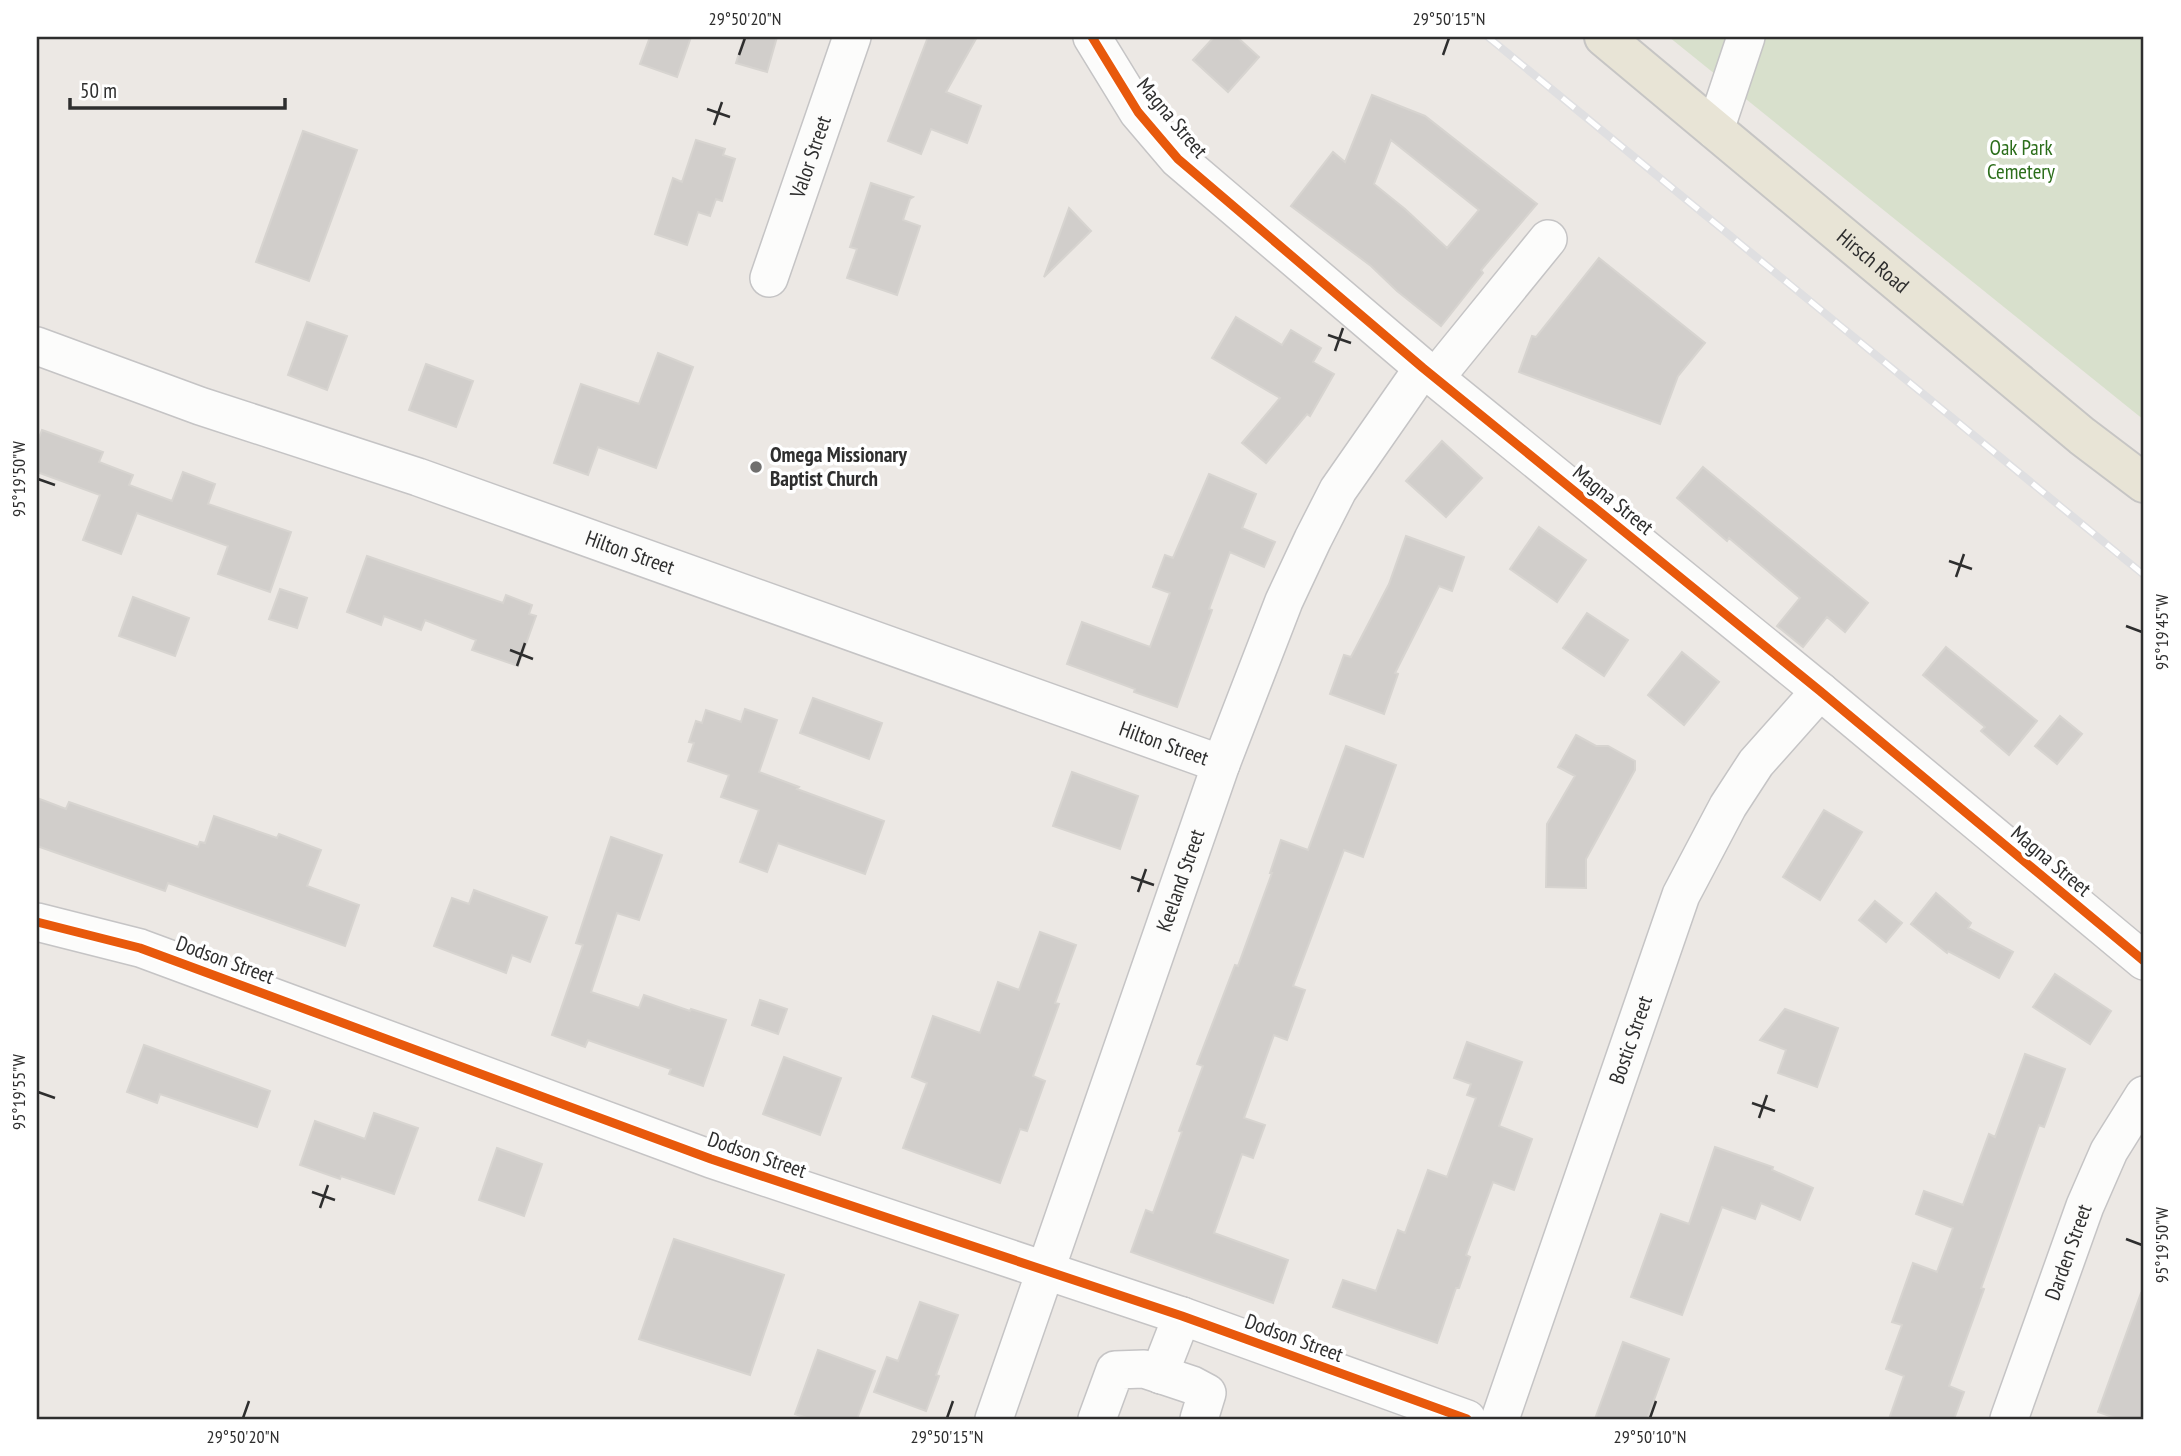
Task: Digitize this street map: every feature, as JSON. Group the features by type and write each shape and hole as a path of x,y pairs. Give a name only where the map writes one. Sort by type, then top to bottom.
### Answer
{"main road":[{"name":"Hirsch Road","path":"1604,37 2082,436 2144,483"}],"street":[{"name":"Valor Street","path":"769,278 852,37"},
{"name":"Magna Street","path":"1091,37 1138,112 1178,159 1429,373 1820,691 2144,961"},
{"path":"1715,130 1746,37"},
{"name":"Keeland Street","path":"994,1419 1221,764 1284,601 1312,539 1338,490 1429,373 1548,239"},
{"name":"Hilton Street","path":"37,346 200,406 432,482 1221,764"},
{"name":"Bostic Street","path":"1500,1419 1681,895 1728,806 1756,763 1820,691"},
{"name":"Dodson Street","path":"37,922 140,947 711,1159 1182,1316 1467,1419"},
{"name":"Darden Street","path":"2009,1419 2085,1206 2109,1151 2144,1095"},
{"path":"1161,1375 1182,1316"},
{"path":"1097,1419 1115,1370 1144,1369 1192,1385 1207,1393 1199,1419"}],"green space":[{"name":"Oak Park Cemetery","path":"1669,37 2144,37 2144,420"}],"building":[{"path":"650,37 691,37 677,77 640,64"},
{"path":"744,37 777,37 767,72 736,63"},
{"path":"928,37 977,37 946,92 981,106 967,143 931,129 921,154 888,141"},
{"path":"1214,37 1237,37 1259,57 1228,92 1193,60"},
{"path":"1372,95 1425,116 1537,204 1481,270 1483,273 1441,326 1371,266 1291,206 1333,152 1345,162","holes":["1391,140 1479,210 1447,248 1374,184"]},
{"path":"303,131 357,150 309,281 256,262"},
{"path":"696,140 725,149 723,155 735,159 722,201 716,199 710,216 698,212 687,245 655,234 673,178 682,182"},
{"path":"871,183 913,197 903,220 920,226 897,295 847,278 857,249 850,247"},
{"path":"1069,208 1091,231 1044,277"},
{"path":"1599,258 1705,343 1678,376 1660,424 1519,372 1532,336 1536,337"},
{"path":"1236,317 1282,345 1291,330 1321,348 1313,362 1334,374 1310,416 1307,414 1266,463 1242,443 1280,398 1212,358"},
{"path":"307,322 347,336 327,390 288,375"},
{"path":"658,353 693,367 656,468 598,447 588,475 554,463 581,384 639,404"},
{"path":"426,364 473,381 456,427 409,410"},
{"path":"42,430 103,452 99,462 133,475 129,485 172,501 183,472 215,484 208,504 291,532 270,592 218,574 228,546 137,513 121,554 83,540 100,495 37,472 37,443"},
{"path":"1442,441 1482,478 1446,517 1406,481"},
{"path":"1703,467 1868,603 1845,632 1827,617 1803,647 1777,626 1800,598 1677,498"},
{"path":"1209,474 1256,494 1242,528 1275,542 1264,567 1230,552 1177,707 1067,664 1082,622 1150,647 1170,593 1153,587 1165,555 1173,558"},
{"path":"1539,527 1586,560 1557,602 1510,569"},
{"path":"1406,536 1464,557 1452,591 1439,586 1395,673 1398,674 1384,714 1330,694 1344,655 1351,657 1389,584"},
{"path":"367,556 503,603 506,595 532,605 529,614 536,616 518,666 472,650 476,640 425,620 421,630 384,616 381,625 347,612"},
{"path":"280,589 307,598 297,628 269,619"},
{"path":"133,597 189,618 175,656 119,636"},
{"path":"1587,613 1628,640 1604,676 1563,648"},
{"path":"1946,647 2037,721 2009,755 1981,731 1985,727 1923,675"},
{"path":"1682,652 1719,682 1684,725 1648,695"},
{"path":"813,698 882,723 869,759 800,733"},
{"path":"745,709 777,720 759,772 884,821 865,874 778,843 767,872 740,862 759,810 721,797 729,775 688,761 694,743 689,742 696,721 702,723 706,710 741,722"},
{"path":"2060,716 2082,734 2057,764 2035,746"},
{"path":"1576,735 1596,746 1608,746 1635,761 1635,770 1586,859 1586,888 1546,887 1547,824 1575,776 1558,767"},
{"path":"1346,746 1396,765 1363,857 1344,850 1293,986 1305,990 1287,1040 1274,1035 1244,1118 1265,1125 1253,1158 1242,1154 1214,1233 1288,1260 1273,1303 1131,1252 1146,1210 1153,1213 1203,1066 1197,1064 1235,965 1238,966 1272,873 1281,840 1308,850"},
{"path":"1072,772 1138,796 1120,849 1053,826"},
{"path":"37,798 66,809 69,802 198,847 200,842 205,843 214,816 277,838 279,834 321,850 307,886 359,905 345,946 168,883 165,891 37,846"},
{"path":"1824,810 1862,832 1820,900 1783,877"},
{"path":"611,837 662,855 639,920 617,913 591,992 639,1008 644,995 726,1020 703,1086 669,1074 671,1069 588,1040 585,1047 552,1035 583,945 576,943"},
{"path":"474,890 547,917 530,962 512,955 506,973 434,946 452,898 469,904"},
{"path":"1936,893 1971,923 1968,928 2013,952 1999,978 1948,951 1947,953 1911,924"},
{"path":"1875,901 1902,923 1886,942 1859,920"},
{"path":"1040,932 1076,945 1055,1003 1059,1004 1033,1076 1045,1081 1027,1131 1020,1129 1000,1183 903,1148 927,1083 912,1077 933,1016 980,1033 998,982 1019,990"},
{"path":"2055,974 2111,1011 2090,1044 2033,1007"},
{"path":"760,1000 787,1009 778,1034 752,1025"},
{"path":"1785,1009 1838,1028 1817,1087 1778,1073 1786,1050 1760,1040"},
{"path":"1467,1042 1522,1062 1499,1126 1532,1139 1514,1190 1493,1182 1466,1255 1470,1257 1437,1343 1333,1307 1343,1280 1376,1291 1398,1230 1405,1233 1428,1170 1447,1177 1476,1098 1467,1095 1471,1084 1454,1078"},
{"path":"144,1045 270,1091 257,1127 160,1094 157,1103 127,1092"},
{"path":"2025,1054 2065,1069 2044,1127 2039,1125 1949,1386 1964,1392 1954,1419 1889,1419 1904,1376 1886,1369 1902,1325 1892,1322 1913,1263 1937,1272 1953,1228 1916,1214 1924,1191 1963,1205 1989,1134 1995,1137"},
{"path":"784,1057 841,1078 820,1135 763,1114"},
{"path":"374,1113 418,1128 394,1194 300,1165 315,1121 365,1139"},
{"path":"1715,1147 1773,1167 1772,1170 1813,1188 1800,1220 1761,1203 1755,1219 1722,1207 1682,1315 1631,1297 1661,1214 1689,1224"},
{"path":"497,1148 542,1164 524,1216 479,1200"},
{"path":"674,1239 784,1275 750,1375 639,1339"},
{"path":"2141,1293 2144,1294 2144,1419 2118,1419 2098,1412"},
{"path":"920,1302 958,1315 926,1411 874,1392 887,1357 898,1361"},
{"path":"1623,1342 1669,1359 1647,1419 1595,1419"},
{"path":"818,1350 875,1371 857,1419 810,1419 795,1414"}],"railway":[{"path":"1488,37 2144,575"}],"cycle path":[{"path":"1092,37 1138,112 1178,159 1423,368 1820,691 2144,961"},
{"path":"37,922 140,948 711,1159 1182,1316 1467,1419"}],"place":[{"name":"Omega Missionary Baptist Church","path":"756,467"}]}
